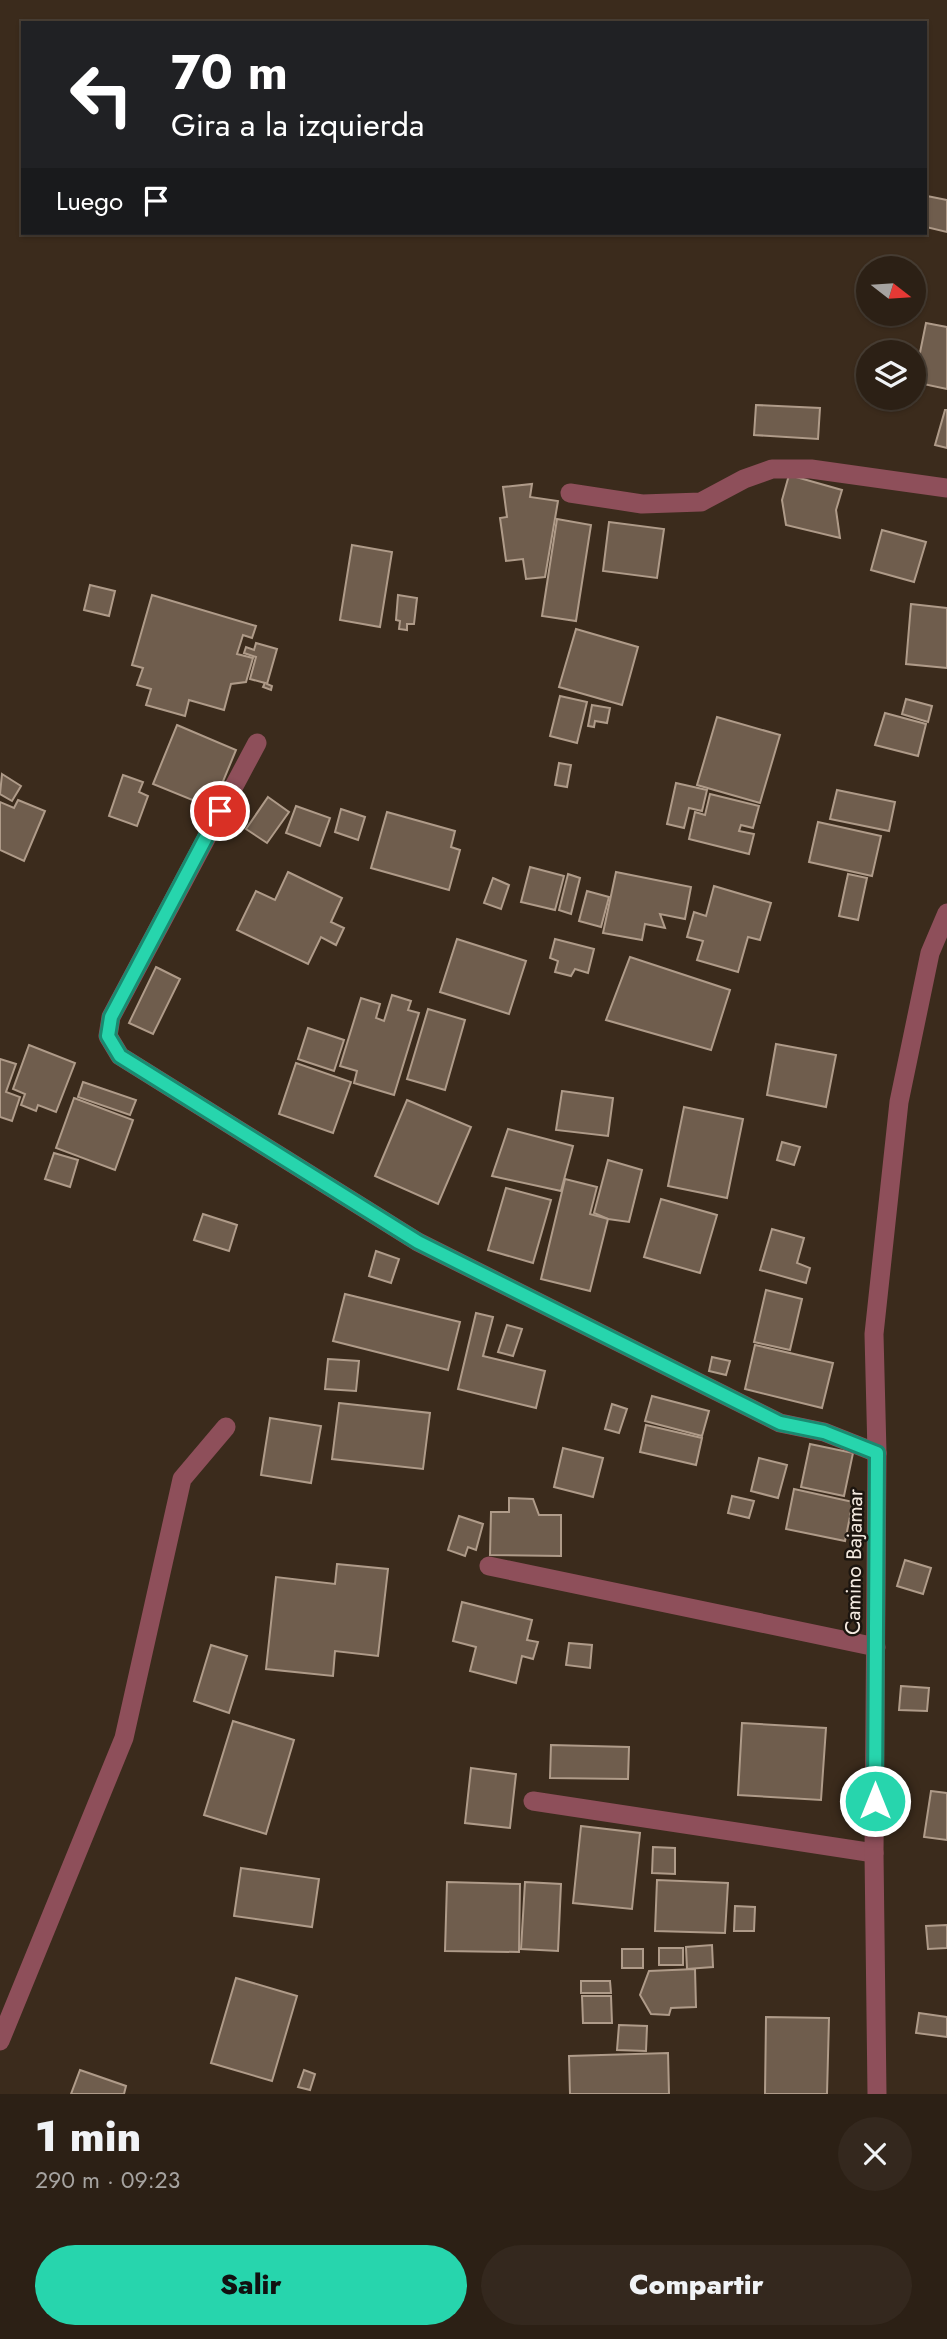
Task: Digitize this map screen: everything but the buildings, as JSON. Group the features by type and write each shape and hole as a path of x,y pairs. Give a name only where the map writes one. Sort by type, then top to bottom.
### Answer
{"street":[{"path":"570,493 642,505 701,502 744,479 772,469 811,469 947,488"},
{"path":"257,743 111,1017 108,1036 120,1056 418,1242 780,1423 824,1432 877,1453"},
{"name":"Camino Bajamar","path":"877,2094 874,1853 877,1453 874,1334 899,1101 930,953 947,913"},
{"path":"0,2041 124,1738 182,1479 226,1427"},
{"path":"489,1566 876,1647"},
{"path":"533,1801 874,1853"}],"route":[{"path":"220,811 111,1017 108,1036 120,1056 418,1242 780,1423 824,1432 877,1453 875,1801"}]}
